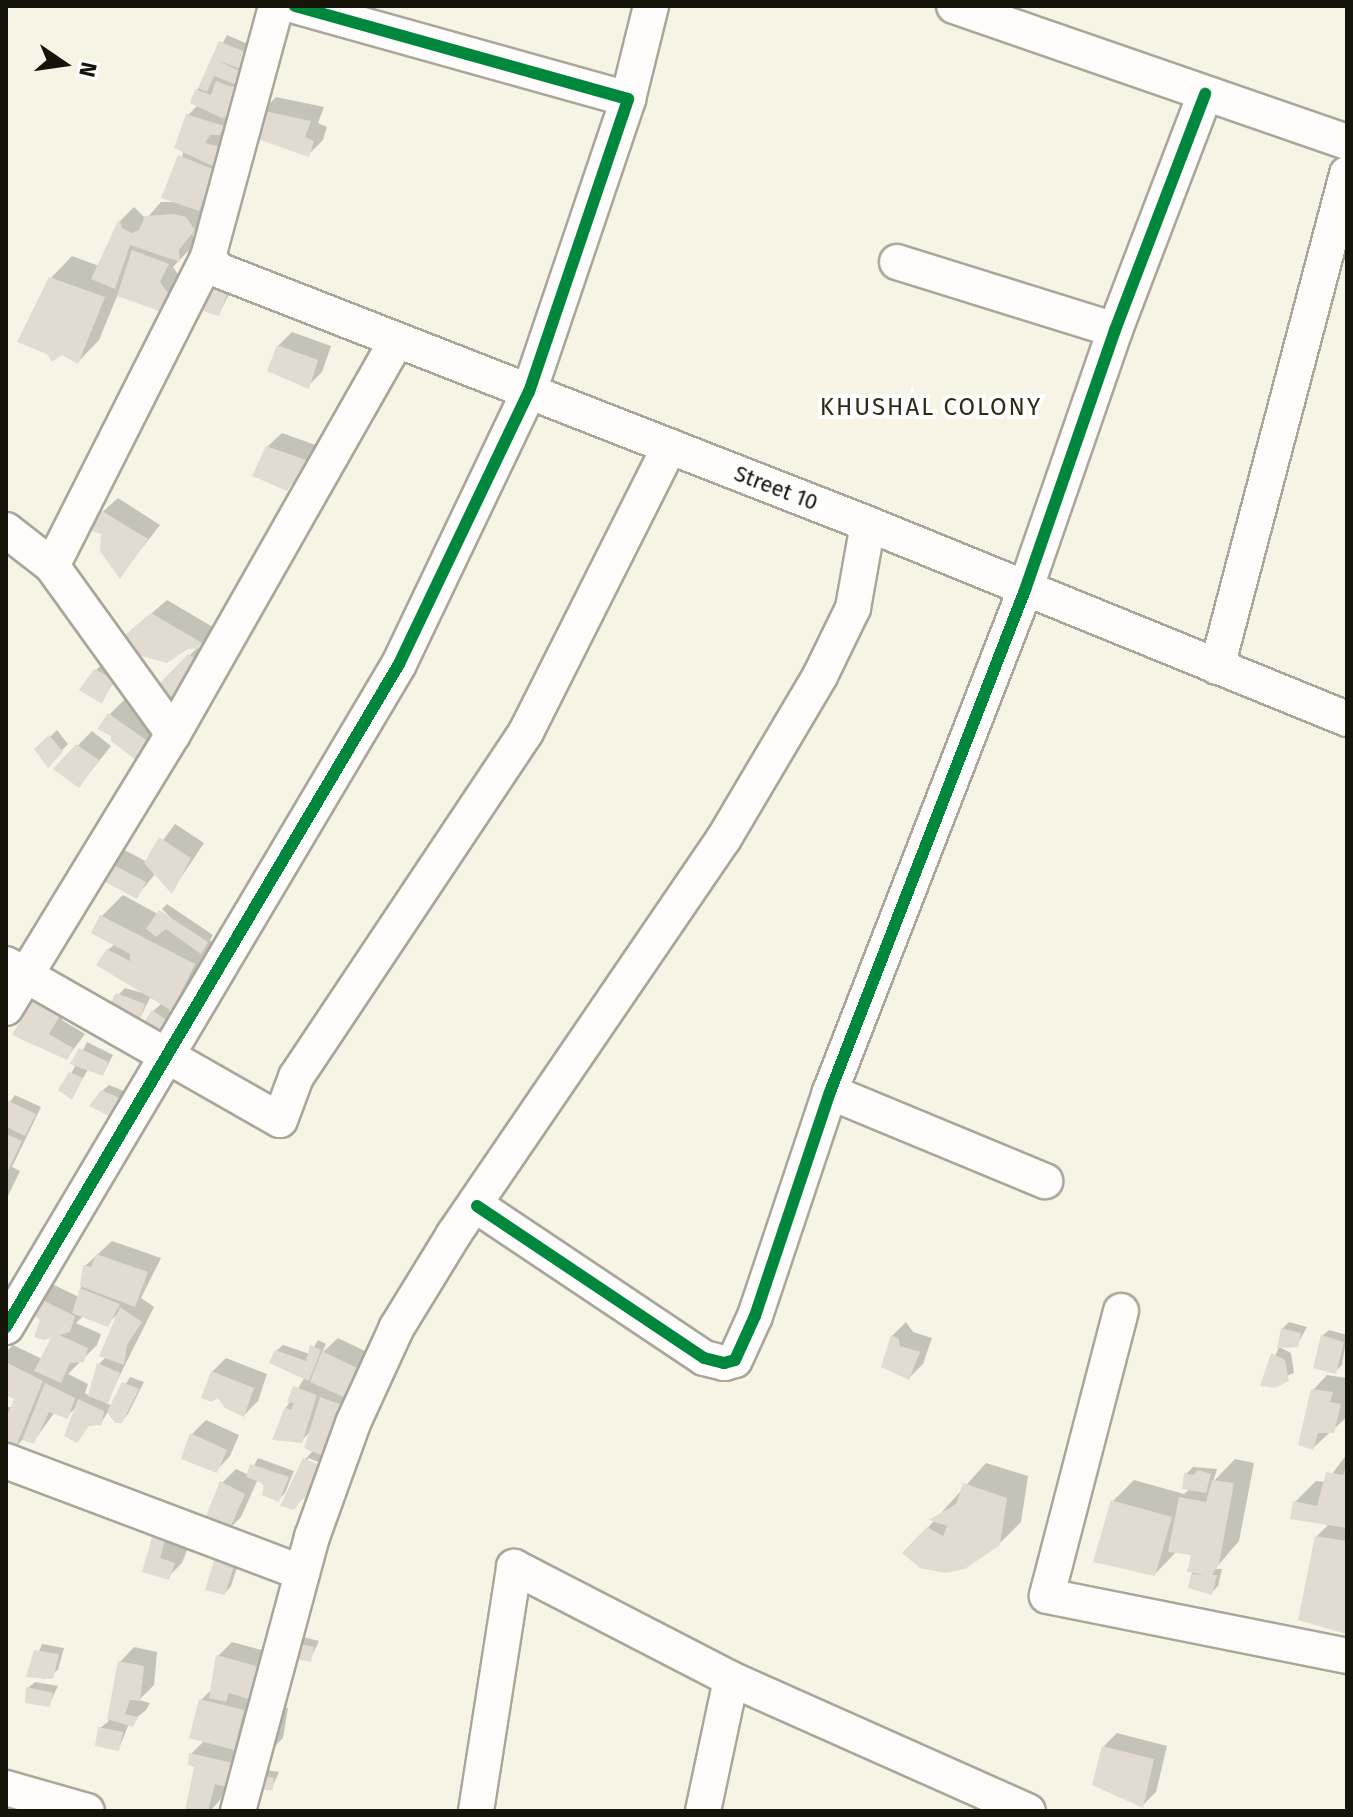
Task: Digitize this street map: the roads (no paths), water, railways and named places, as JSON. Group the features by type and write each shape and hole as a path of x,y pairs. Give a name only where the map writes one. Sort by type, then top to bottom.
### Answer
{"street":[{"path":"52,566 208,257 208,241 276,6"},
{"path":"295,6 628,99"},
{"path":"6,1327 399,664 529,392 628,99 651,6"},
{"path":"954,6 1347,142"},
{"path":"477,1206 704,1358 724,1363 735,1360 755,1316 830,1092 1025,590 1115,330 1205,94"},
{"path":"1217,667 1347,174"},
{"name":"Street 10","path":"208,257 218,270 868,524 1347,719"},
{"path":"897,262 1115,330"},
{"path":"6,1008 16,969 173,734 397,340"},
{"path":"16,969 280,1120 296,1077 526,732 670,446"},
{"path":"238,1811 302,1573 353,1423 397,1327 723,840 820,676 853,608 868,524"},
{"path":"6,530 52,566 173,734"},
{"path":"830,1092 1045,1181"},
{"path":"1121,1311 1047,1596 1347,1656"},
{"path":"6,1461 302,1573"},
{"path":"476,1811 514,1567 731,1679 1028,1811"},
{"path":"703,1811 731,1679"},
{"path":"6,1788 71,1809"}],"district":[{"name":"KHUSHAL COLONY","path":"931,408"}]}
